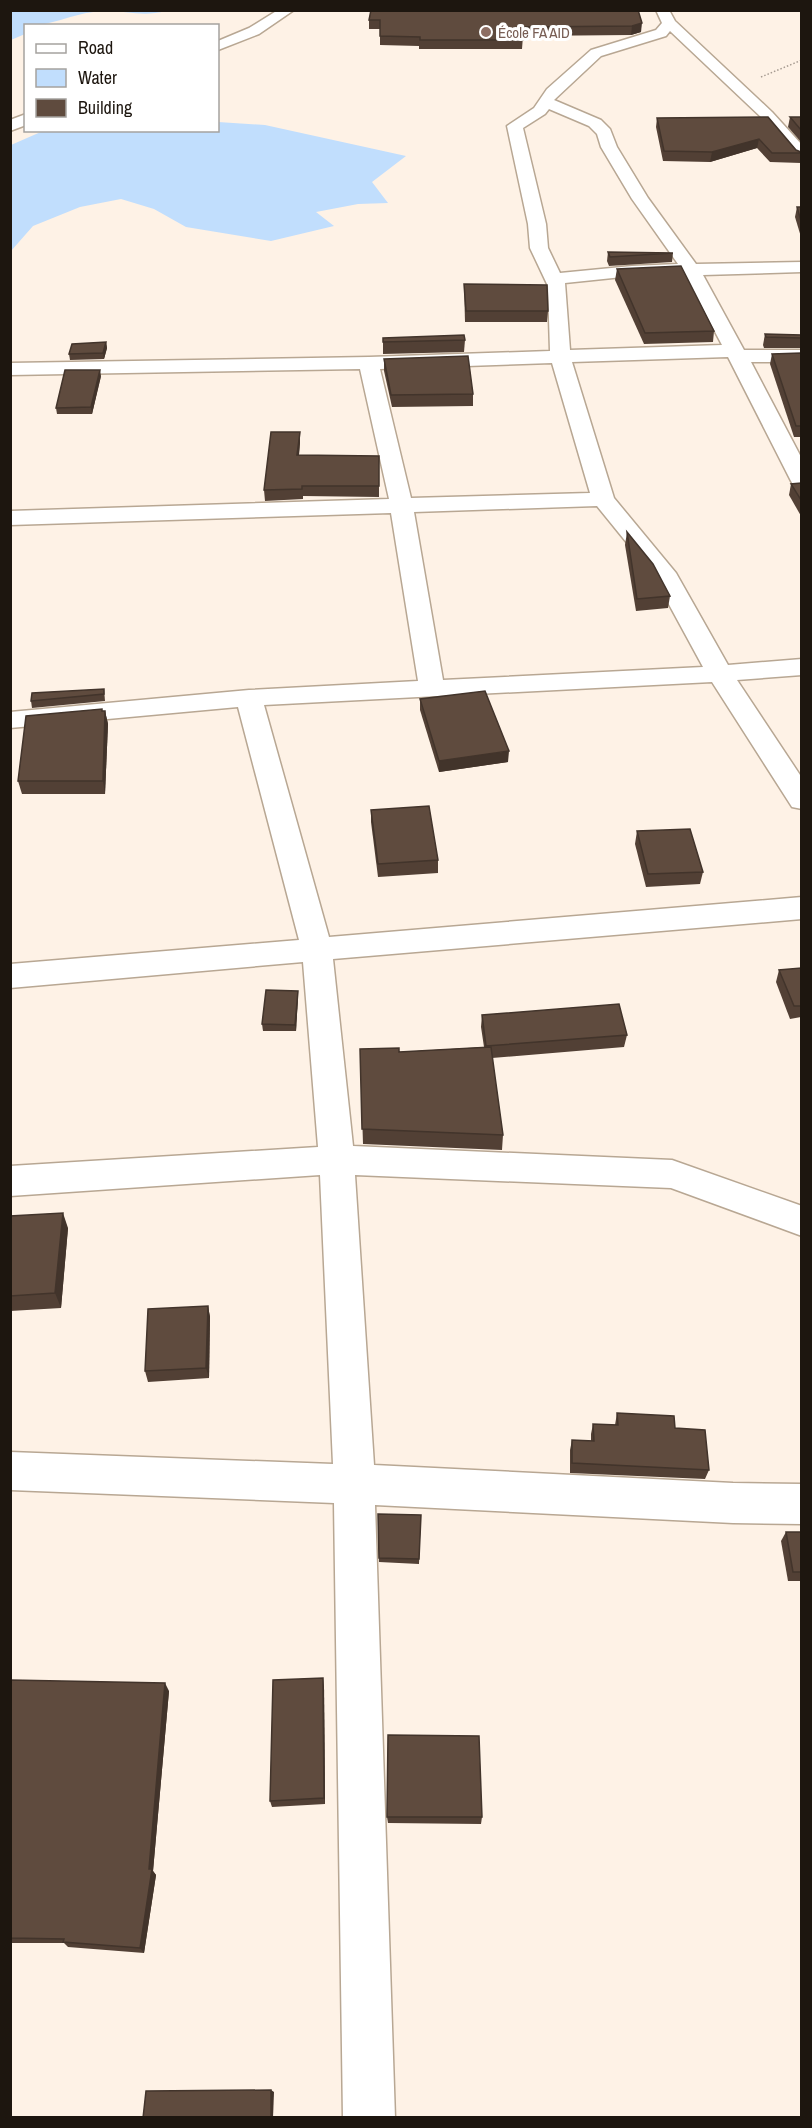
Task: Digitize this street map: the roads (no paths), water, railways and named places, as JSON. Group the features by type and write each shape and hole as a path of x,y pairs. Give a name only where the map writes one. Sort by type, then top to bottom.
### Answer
{"street":[{"path":"219,46 254,31 288,10"},
{"path":"801,155 767,115 666,17 661,33 596,53 552,93 540,111 515,126 537,224 539,248 557,286 560,355 603,499 664,573 720,674 801,800"},
{"path":"546,102 595,123 604,132 609,147 640,199 700,283 801,481"},
{"path":"10,126 24,120"},
{"path":"554,279 689,268 801,267"},
{"path":"10,369 369,363 560,355 801,356"},
{"path":"369,363 401,504 432,689"},
{"path":"10,518 603,499"},
{"path":"10,720 249,698 720,674 801,667"},
{"path":"249,698 317,950 337,1160 353,1484 369,2118"},
{"path":"10,976 801,908"},
{"path":"10,1180 337,1160 672,1174 801,1221"},
{"path":"10,1471 353,1484 733,1503 801,1504"}],"water":[{"path":"11,10 166,10 150,14 105,11 85,13 46,24 24,24 24,34 11,40"},
{"path":"219,122 265,125 406,156 372,182 388,203 358,204 316,212 334,226 271,241 186,227 154,209 121,199 80,207 33,226 11,251 11,145 41,132 219,132"}],"place":[{"name":"École FA AID","path":"486,32"}]}
